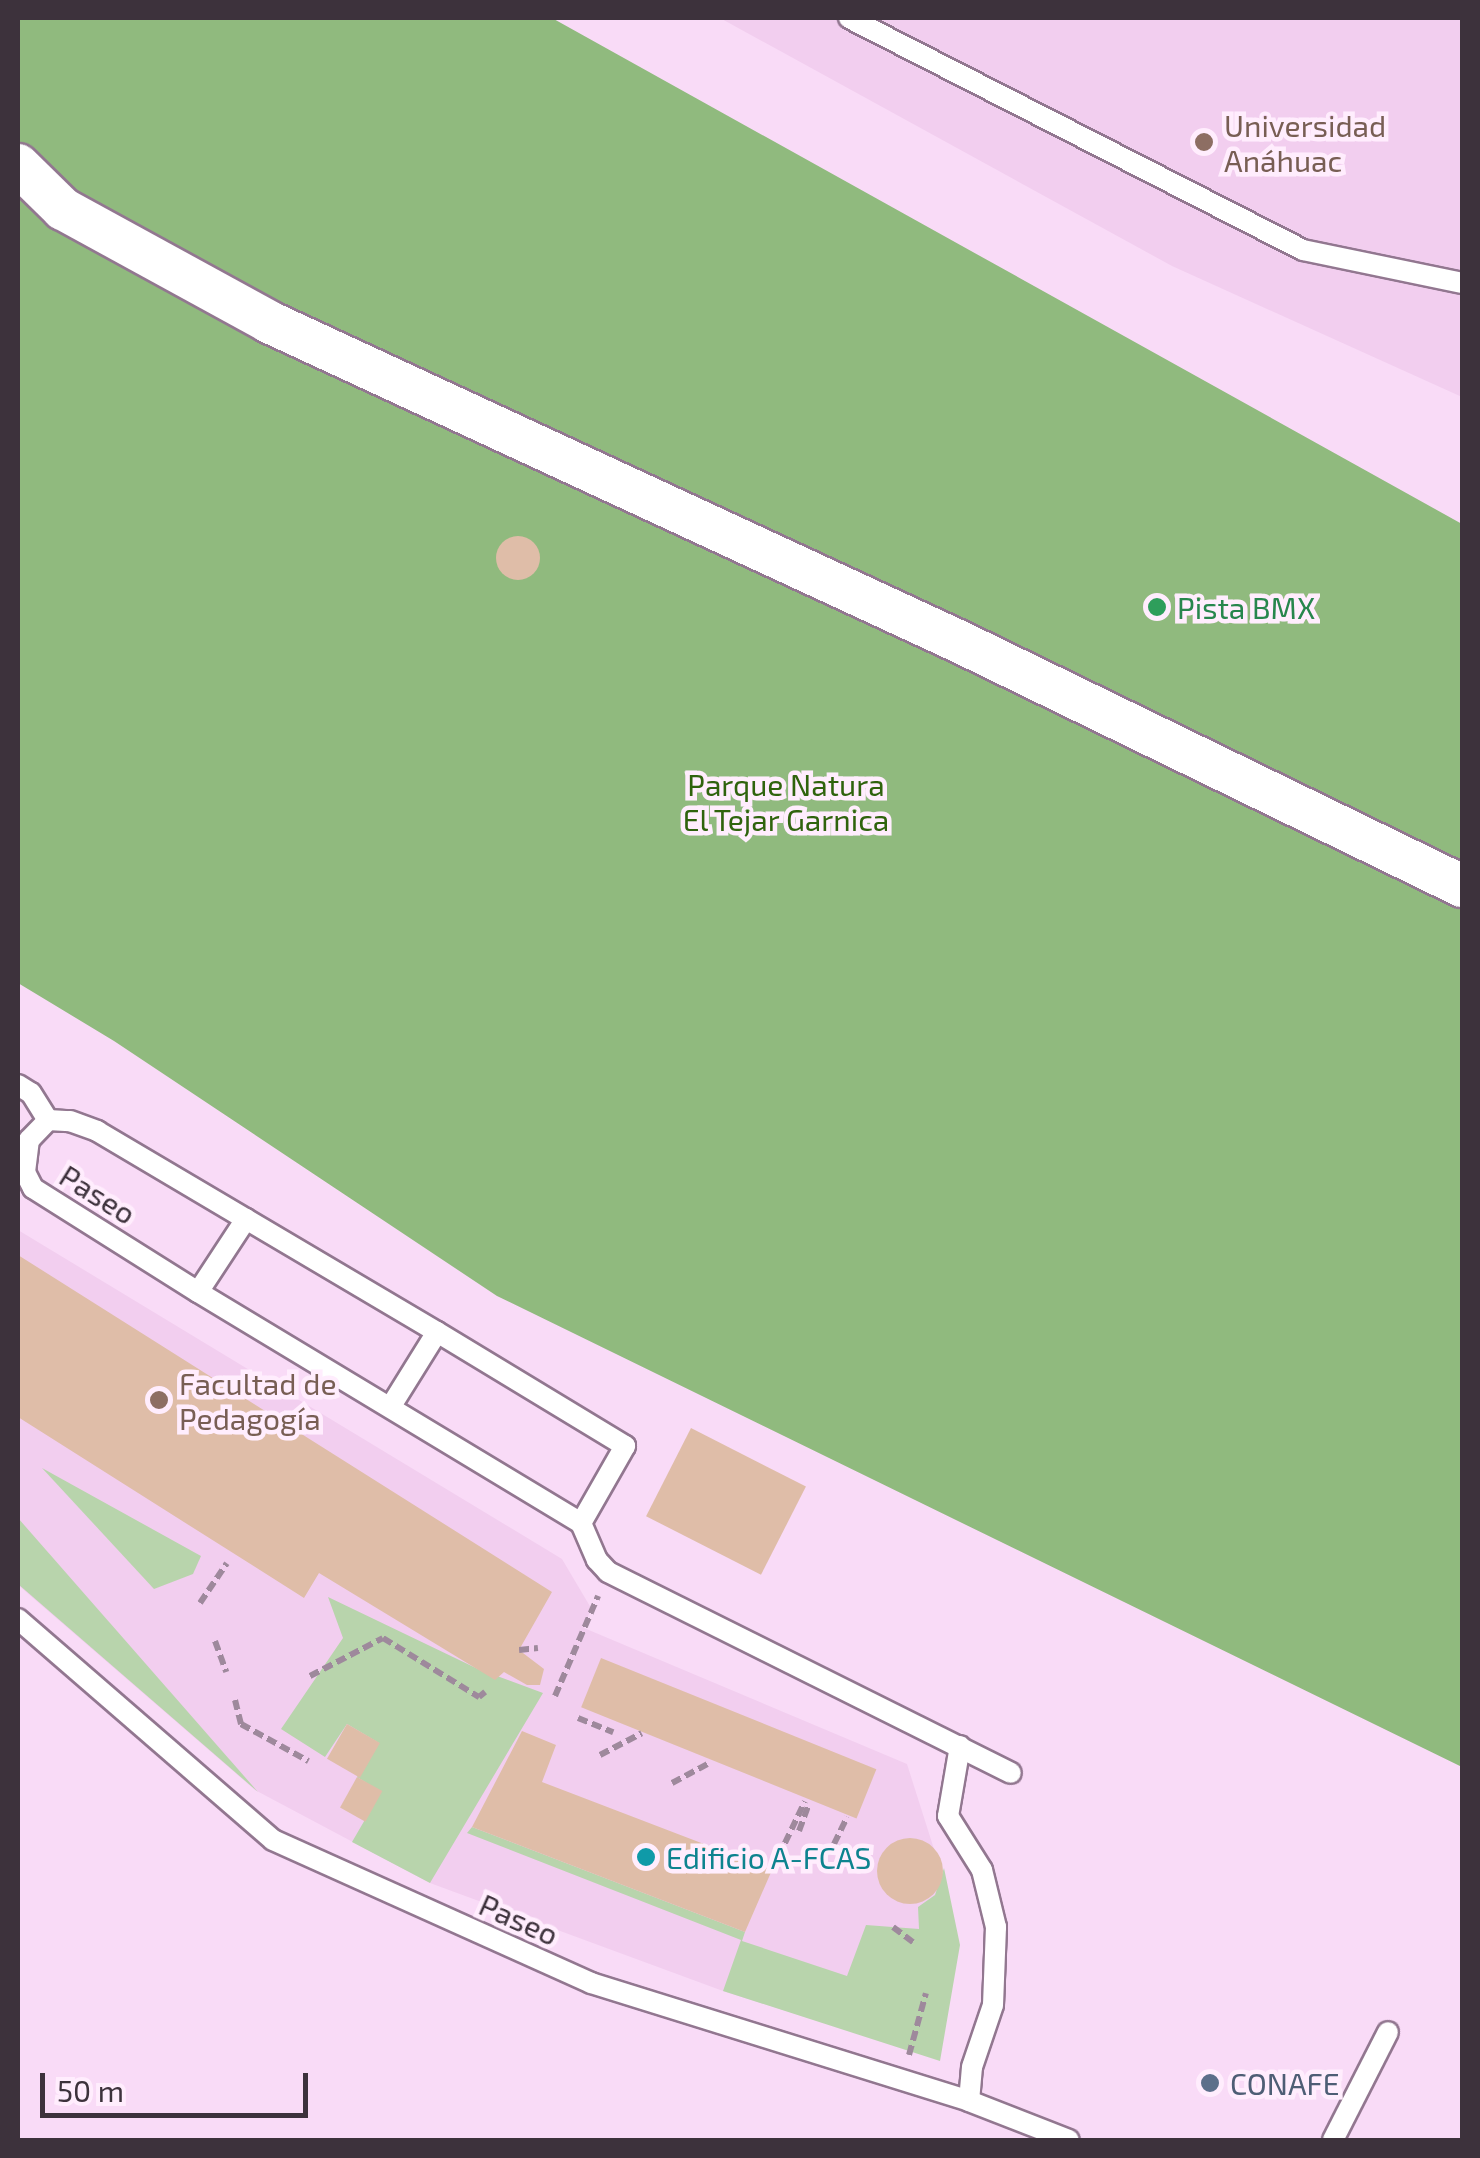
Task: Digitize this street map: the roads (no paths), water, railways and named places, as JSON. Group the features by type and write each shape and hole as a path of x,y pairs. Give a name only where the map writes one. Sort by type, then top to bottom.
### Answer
{"street":[{"path":"18,165 63,209 269,322 960,642 1462,886"}],"lane":[{"path":"849,18 1303,250 1462,283"},
{"name":"Paseo","path":"18,1084 31,1093 48,1120"},
{"name":"Paseo","path":"198,1292 33,1188 25,1172 29,1140 48,1120 70,1121 98,1131 625,1446 582,1523"},
{"path":"246,1219 198,1292 582,1523 596,1560 608,1572 1011,1773"},
{"path":"391,1406 437,1332"},
{"name":"Paseo","path":"18,1620 273,1840 590,1984 969,2100 1069,2140"},
{"path":"960,1746 948,1816 982,1870 996,1926 993,2004 972,2067 969,2100"},
{"path":"1332,2140 1388,2032"}],"place":[{"name":"Universidad Anáhuac","path":"1204,142"},
{"name":"Pista BMX","path":"1157,607"},
{"name":"Facultad de Pedagogía","path":"159,1400"},
{"name":"Edificio A-FCAS","path":"646,1857"},
{"name":"CONAFE","path":"1210,2083"}],"park label":[{"name":"Parque Natura El Tejar Garnica","path":"786,801"}]}
